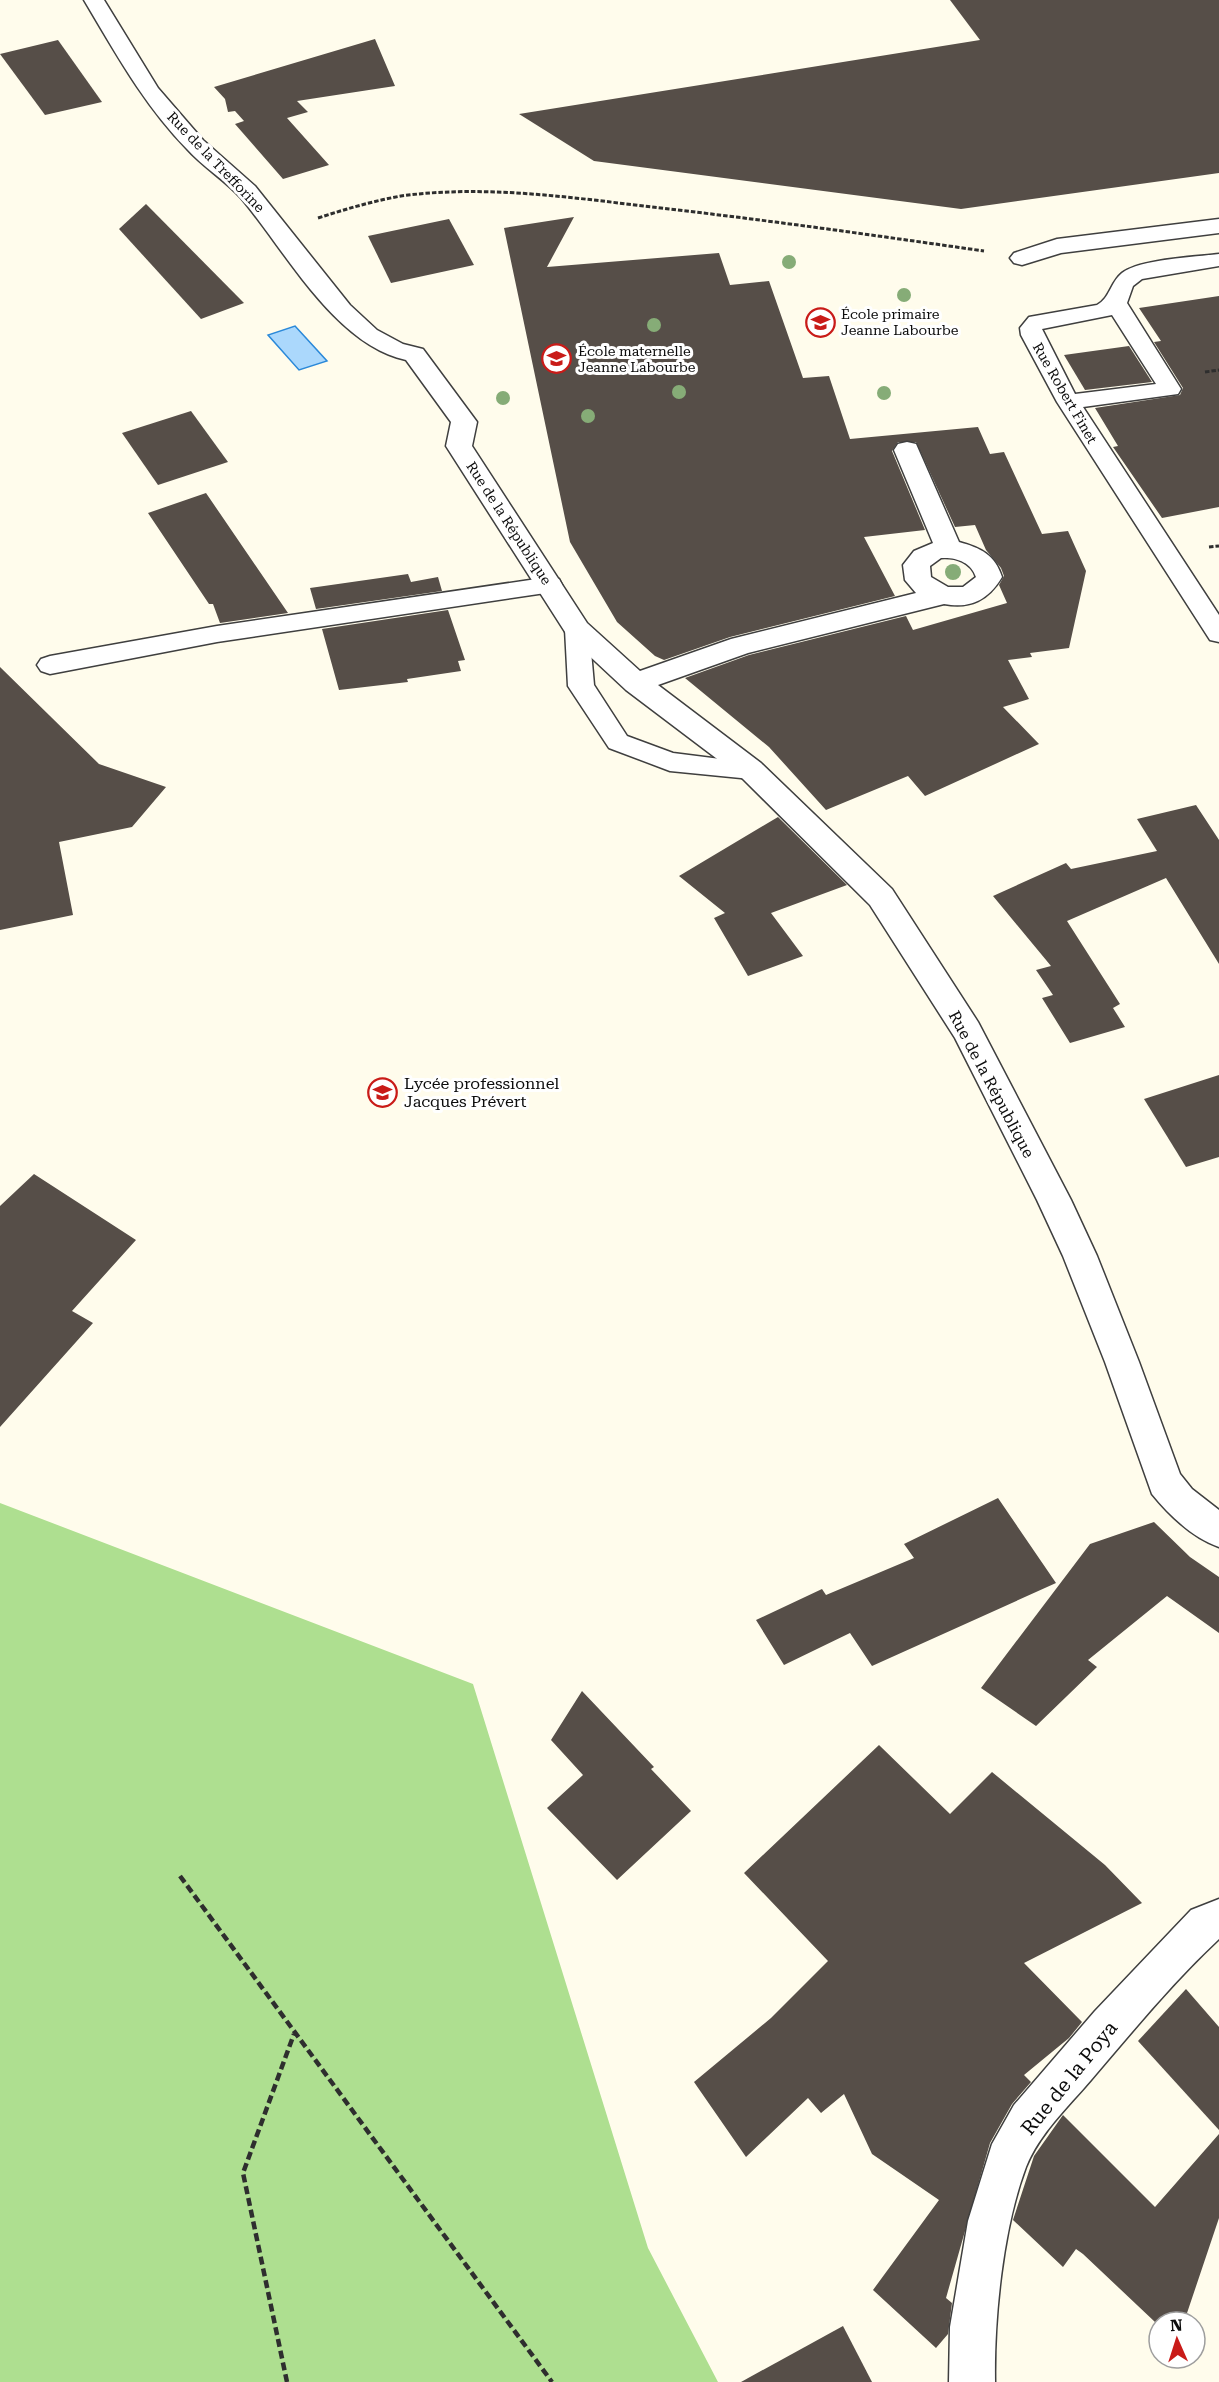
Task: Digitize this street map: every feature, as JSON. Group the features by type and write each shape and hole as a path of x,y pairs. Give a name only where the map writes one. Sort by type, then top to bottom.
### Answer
{"street":[{"name":"Rue de la Trefforine","path":"94,0 149,91 195,145 247,191 280,233"},
{"path":"1022,258 1057,246 1219,226"},
{"name":"Rue de la République","path":"280,233 342,310 368,335 395,350 414,354 464,422 459,446 577,629 636,683 751,770 881,897 967,1031 1080,1256 1122,1362 1165,1483 1179,1500 1219,1531"},
{"path":"907,450 949,549"},
{"path":"636,683 741,646 944,595 968,595 979,591 989,577 981,561 973,555 949,549 929,553 916,565 918,580 933,592 944,595"},
{"name":"Rue de la Poya","path":"972,2382 972,2327 990,2221 1007,2159 1029,2120 1110,2026 1205,1924 1219,1918"}],"lane":[{"path":"1068,402 1170,388 1116,303 1121,286 1128,278 1139,272 1219,260"},
{"name":"Rue Robert Finet","path":"1116,303 1103,311 1037,322 1031,328 1032,335 1068,402 1219,634"},
{"path":"50,665 217,634 550,585"},
{"path":"577,629 581,686 618,742 670,762 751,770"}],"path":[{"path":"280,233 342,209 396,196 467,190 537,195 737,217 985,251"},
{"path":"180,1876 552,2382"},
{"path":"287,2382 243,2173 295,2033"}],"green space":[{"path":"0,1503 473,1684 648,2248 718,2382 0,2382"}],"water":[{"path":"295,326 327,361 299,370 268,335"}],"building":[{"path":"950,0 1219,0 1219,173 961,209 594,161 519,114 980,40"},
{"path":"375,39 395,86 297,101 308,112 287,118 329,165 283,179 235,124 244,121 235,111 228,112 225,99 214,87"},
{"path":"58,40 102,102 45,115 0,54"},
{"path":"146,204 244,303 201,319 119,229"},
{"path":"574,217 547,267 719,253 730,285 769,281 803,378 829,376 850,439 978,427 990,454 1004,452 1042,534 1068,531 1086,571 1069,648 1030,653 1032,657 1008,660 1029,699 1003,707 1039,744 925,796 908,776 826,810 769,747 685,678 749,655 906,616 913,630 1007,603 999,585 1004,576 1001,568 986,550 975,525 955,527 916,442 898,442 892,451 925,530 864,537 895,596 730,637 664,660 655,656 617,622 570,542 504,228"},
{"path":"449,219 474,265 391,283 368,236"},
{"path":"1219,296 1219,507 1162,518 1113,447 1118,446 1095,408 1180,395 1183,388 1154,342 1161,341 1139,308"},
{"path":"1129,346 1152,382 1085,390 1064,355"},
{"path":"191,411 228,462 158,485 122,433"},
{"path":"206,493 288,613 220,623 213,604 209,604 148,513"},
{"path":"408,574 411,582 438,577 442,591 316,609 310,588"},
{"path":"448,610 465,660 458,661 461,671 407,679 408,682 339,690 322,629"},
{"path":"0,667 99,764 166,787 132,827 59,842 73,915 0,930"},
{"path":"1196,805 1219,840 1219,964 1166,878 1067,921 1120,1004 1113,1008 1125,1027 1070,1043 1042,998 1053,995 1036,970 1051,966 993,896 1066,863 1071,869 1157,851 1137,819"},
{"path":"778,817 847,885 771,913 803,956 748,976 714,918 725,913 679,876"},
{"path":"1219,1075 1219,1157 1186,1167 1144,1099"},
{"path":"34,1174 136,1240 72,1311 93,1323 0,1427 0,1206"},
{"path":"998,1498 1056,1583 872,1666 850,1633 784,1665 756,1620 822,1589 826,1595 914,1558 904,1544"},
{"path":"1154,1522 1190,1557 1219,1577 1219,1633 1167,1596 1088,1660 1097,1667 1036,1726 981,1688 1090,1544"},
{"path":"582,1691 654,1767 651,1769 691,1811 617,1880 547,1808 583,1775 551,1740"},
{"path":"879,1745 950,1814 992,1772 1105,1865 1142,1903 1024,1963 1082,2022 1069,2038 1024,2075 1031,2082 1012,2104 990,2143 946,2298 952,2303 948,2334 936,2348 873,2290 939,2200 872,2154 844,2094 821,2113 808,2098 746,2157 694,2082 771,2018 828,1961 744,1873"},
{"path":"1186,1989 1219,2027 1219,2130 1138,2041"},
{"path":"1063,2115 1155,2207 1219,2134 1219,2218 1188,2310 1147,2310 1147,2314 1076,2249 1063,2267 1013,2220 1034,2156"},
{"path":"843,2326 872,2382 741,2382"}],"place":[{"name":"École primaire Jeanne Labourbe","path":"820,322"},
{"name":"École maternelle Jeanne Labourbe","path":"557,359"},
{"name":"Lycée professionnel Jacques Prévert","path":"383,1092"}]}
